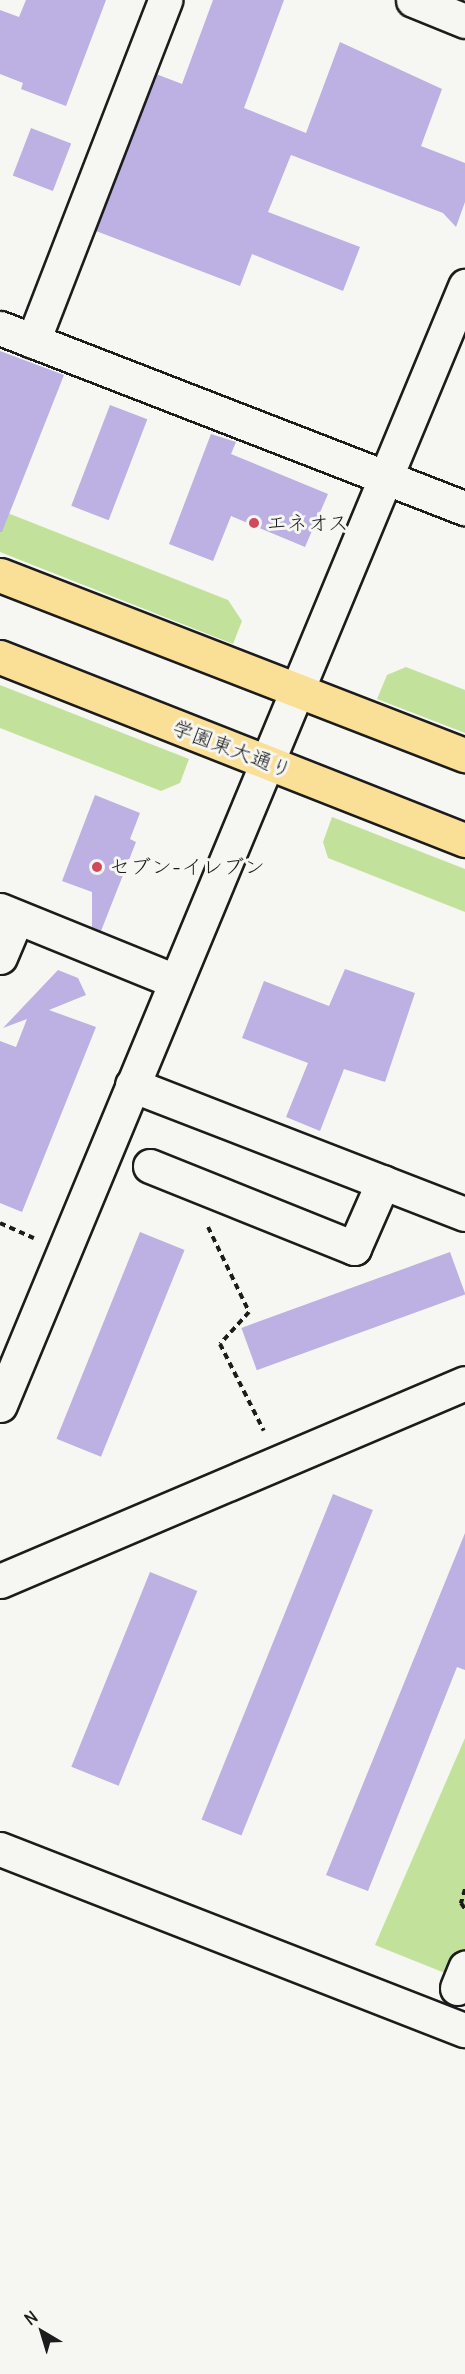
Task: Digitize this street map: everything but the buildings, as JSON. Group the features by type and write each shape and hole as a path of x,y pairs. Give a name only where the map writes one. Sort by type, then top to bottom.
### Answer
{"main road":[{"path":"0,575 298,688 465,755"},
{"name":"学園東大通り","path":"0,657 465,840"}],"street":[{"path":"33,341 165,0"},
{"path":"413,0 465,21"},
{"path":"0,1405 465,286"},
{"path":"0,328 465,510"},
{"path":"0,957 8,913 175,981"},
{"path":"132,1085 465,1214"},
{"path":"150,1166 354,1248 383,1182"},
{"path":"0,1581 282,1464 465,1383"},
{"path":"0,1849 465,2030"}],"path":[{"path":"213,1191 207,1226 249,1312 220,1344 227,1365 282,1464"},
{"path":"0,1223 43,1241"},
{"path":"465,1889 461,1903 465,1909"}],"green space":[{"path":"0,510 228,600 242,621 233,644 0,552"},
{"path":"406,667 465,690 465,733 377,699 387,675"},
{"path":"0,685 189,759 180,783 161,791 0,728"},
{"path":"332,817 465,869 465,912 328,858 323,842"},
{"path":"465,1738 465,1981 375,1945"}],"place":[{"name":"エネオス","path":"254,523"},
{"name":"セブン-イレブン","path":"97,867"}]}
